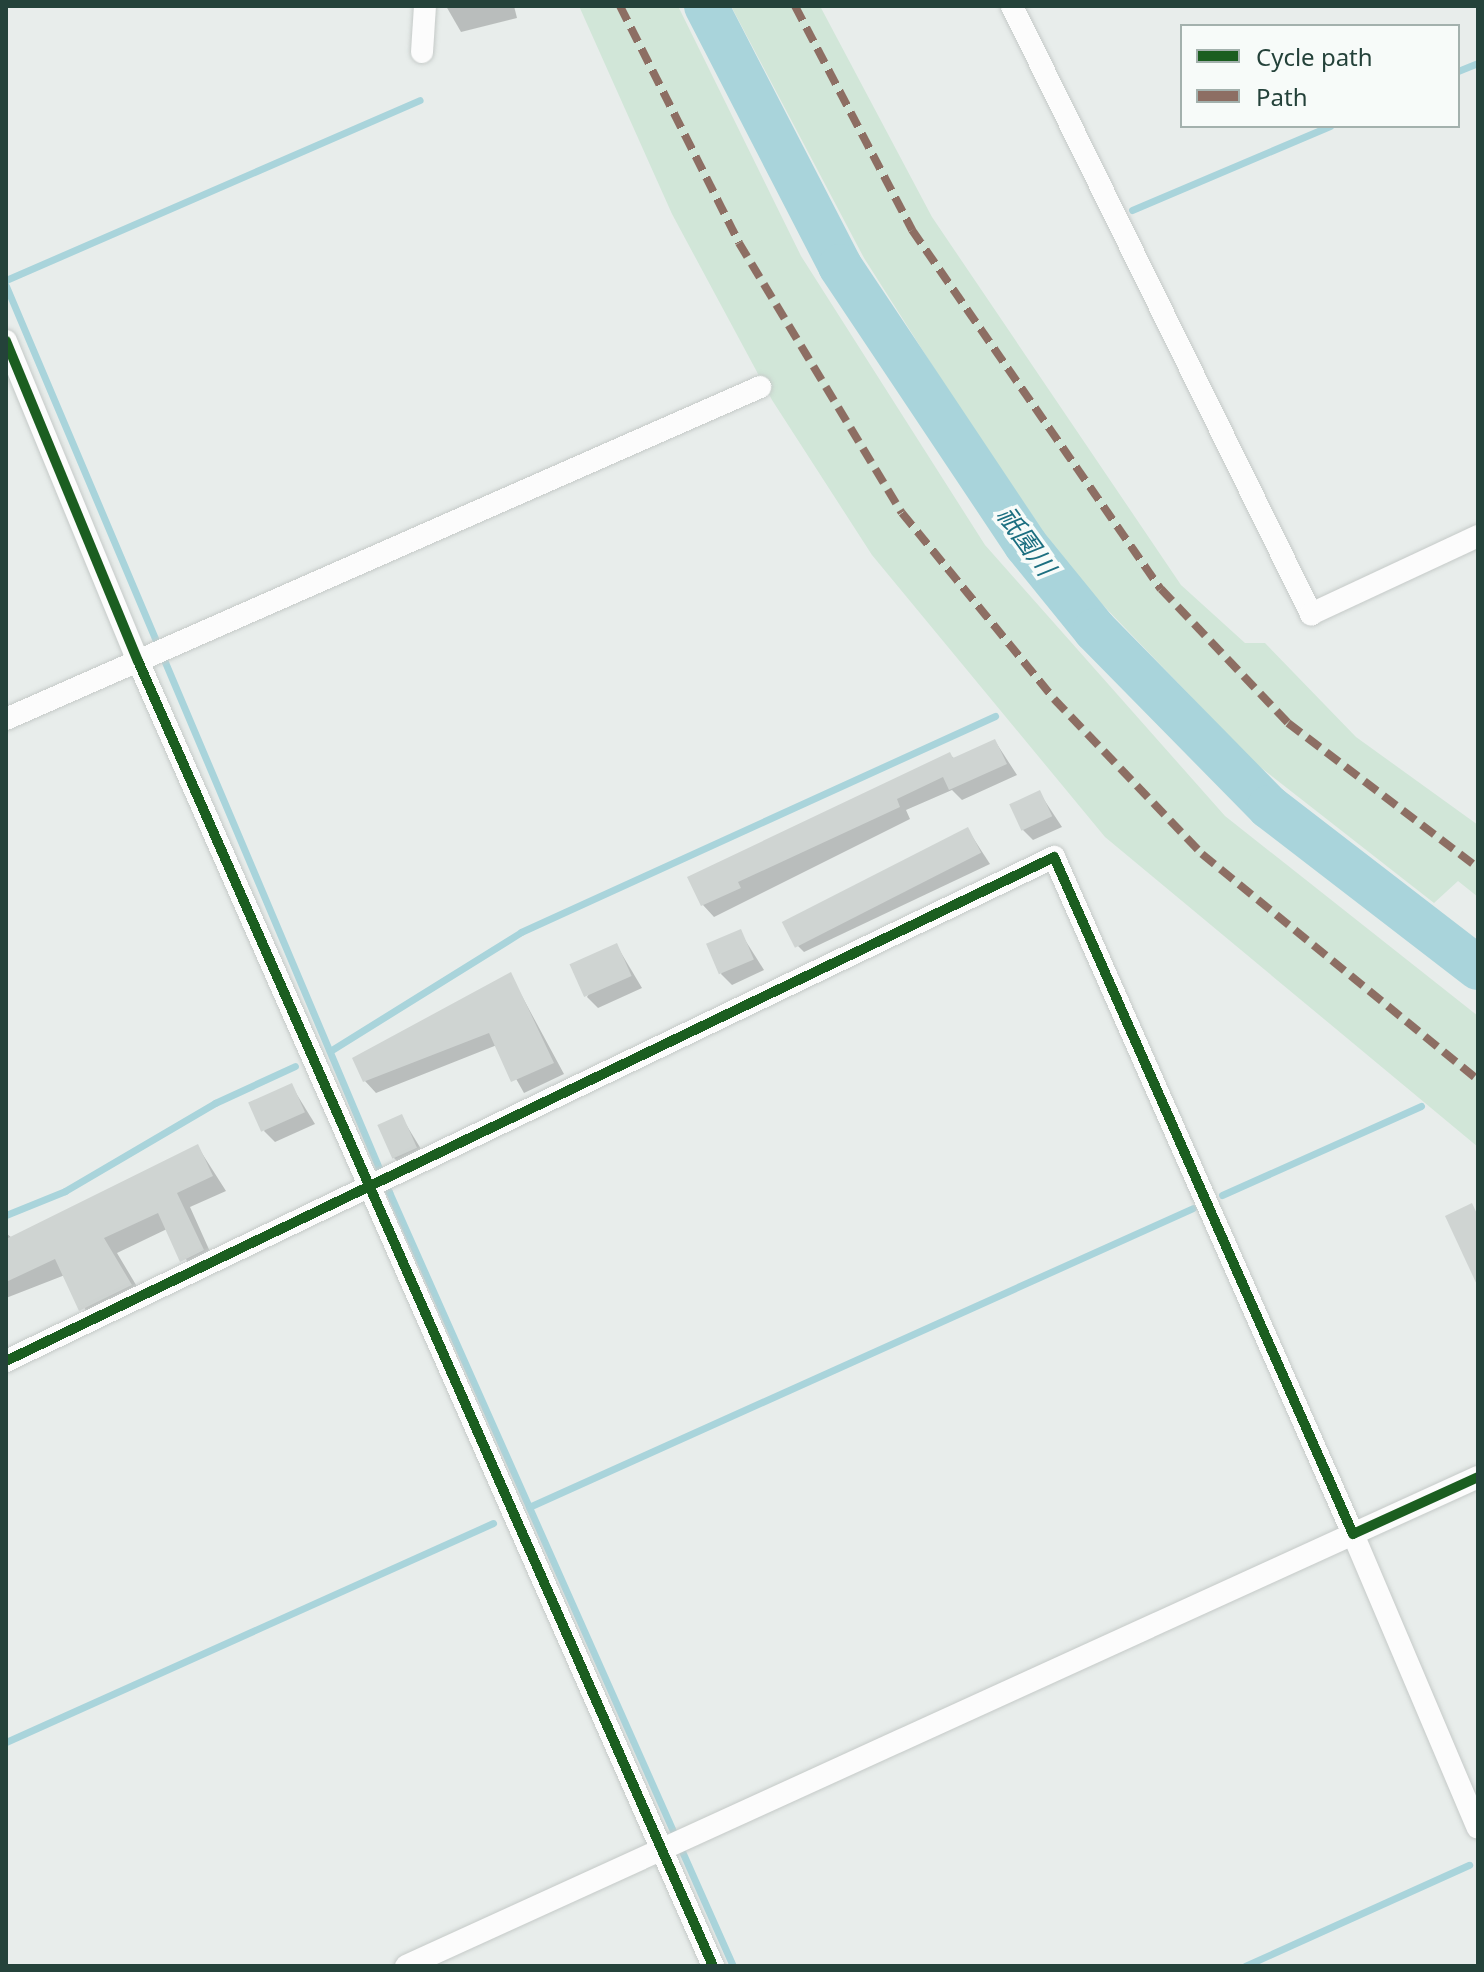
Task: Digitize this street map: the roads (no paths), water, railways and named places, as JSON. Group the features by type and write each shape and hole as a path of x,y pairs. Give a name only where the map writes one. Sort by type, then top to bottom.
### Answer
{"street":[{"path":"422,52 425,6"},
{"path":"1012,6 1311,614 1478,536"},
{"path":"6,341 138,661 713,1966"},
{"path":"6,719 760,387"},
{"path":"6,1361 1054,857 1353,1534 1478,1828"},
{"path":"406,1966 1478,1477"}],"waterway":[{"name":"祇園川","path":"706,6 840,266 1026,545 1095,630 1269,807 1478,968"},
{"path":"1460,70 1478,63"},
{"path":"6,280 419,100"},
{"path":"1132,210 1325,128"},
{"path":"6,286 389,1192 733,1966"},
{"path":"330,1051 521,932 995,716"},
{"path":"6,1215 65,1191 215,1103 295,1066"},
{"path":"1222,1195 1421,1106"},
{"path":"529,1507 1193,1208"},
{"path":"6,1742 493,1523"},
{"path":"1245,1966 1469,1865"}]}
